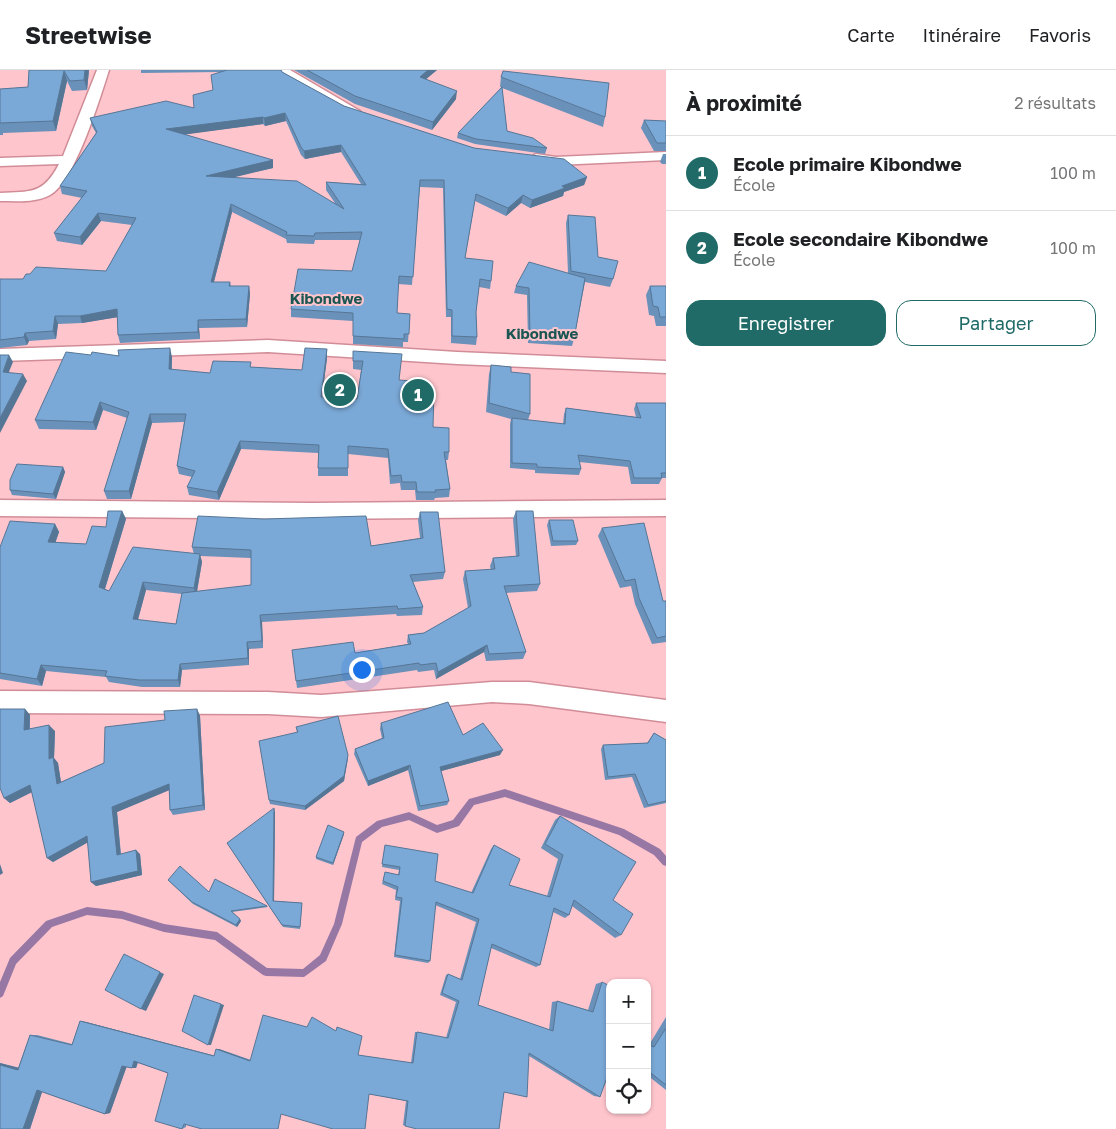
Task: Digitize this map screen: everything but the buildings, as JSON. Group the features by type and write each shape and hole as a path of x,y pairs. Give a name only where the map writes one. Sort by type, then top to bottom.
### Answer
{"street":[{"path":"0,197 45,193 52,188 68,160 103,70"},
{"path":"284,70 287,75 349,109 366,115"},
{"path":"519,156 556,160 666,156"},
{"path":"0,162 68,160"},
{"path":"0,355 268,346 457,358 666,367"},
{"path":"0,508 337,510 666,508"},
{"path":"0,702 268,703 321,706 492,692 529,693 666,711"}],"waterway":[{"path":"0,993 13,961 49,924 87,911 122,915 164,928 217,936 266,972 304,973 323,958 338,924 359,840 380,824 409,816 437,829 456,823 472,802 505,793 621,832 657,852 666,862"}],"place":[{"name":"Ecole secondaire Kibondwe","path":"340,390"},
{"name":"Ecole primaire Kibondwe","path":"418,395"}],"district":[{"name":"Kibondwe","path":"326,298"},
{"name":"Kibondwe","path":"542,333"}]}
